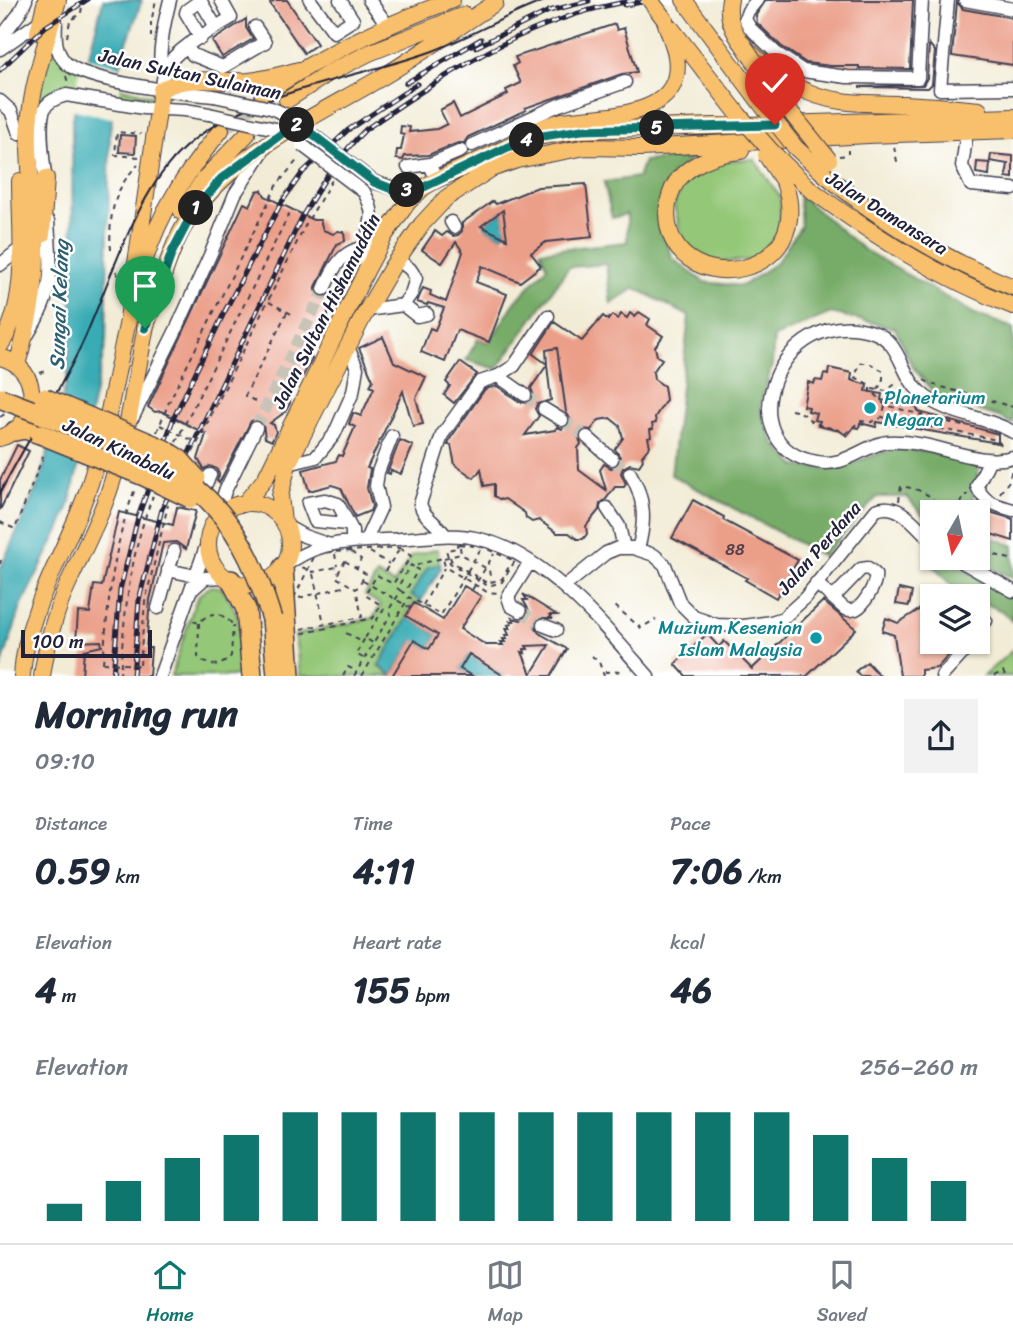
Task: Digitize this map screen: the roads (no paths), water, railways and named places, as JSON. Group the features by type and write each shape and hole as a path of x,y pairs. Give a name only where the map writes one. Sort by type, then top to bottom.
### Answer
{"highway":[{"path":"37,388 163,449 180,460 193,474 209,503"},
{"name":"Jalan Kinabalu","path":"0,398 152,461 188,482 209,503 240,540 260,578 277,676"},
{"path":"5,426 25,429 43,439 145,476 209,503"},
{"name":"Jalan Kinabalu","path":"5,426 145,467 209,503"},
{"path":"283,567 290,676"},
{"path":"228,578 246,609 252,676"},
{"name":"Jalan Kinabalu","path":"267,621 267,676"}],"main road":[{"name":"Jalan Damansara","path":"650,0 739,115 810,189 895,247 967,286 1013,306"},
{"path":"730,0 728,8 731,21 744,46 780,100 830,165"},
{"path":"263,96 299,70 329,53 445,1"},
{"path":"287,120 386,74 499,1"},
{"path":"145,328 172,252 186,223 204,198 222,178 267,145 329,73 369,53 499,1"},
{"path":"18,365 34,285 28,249 19,133 27,72 41,20 54,3"},
{"path":"28,249 31,198 29,122 37,73 54,3"},
{"name":"Jalan Damansara","path":"687,4 795,147 830,165 853,199 973,271 1013,287"},
{"path":"508,147 528,132 559,122 635,112 663,100 670,90 676,66 665,20"},
{"path":"744,46 788,82 811,93 863,103 946,106 1013,116"},
{"path":"128,319 155,89 178,82 271,78 299,70"},
{"path":"739,115 783,182 790,200 786,237 771,255 748,268 725,271 702,266 684,255 671,239 667,219 669,197 678,179 694,166 712,157 734,152 814,146 868,135"},
{"name":"Jalan Sultan Hishamuddin","path":"244,504 271,467 366,271 399,214 408,201 430,184 508,147 536,137 582,130 1013,116"},
{"path":"107,420 128,319 145,258 174,191 221,130"},
{"name":"Jalan Sultan Hishamuddin","path":"285,524 280,496 288,464 367,310 397,259 422,224 446,198 491,169 517,160 586,147 642,148 1013,130"},
{"path":"127,426 145,328 162,264 181,215 204,179 247,134"},
{"path":"0,346 13,321 20,269 28,249 44,224 46,178"},
{"path":"0,357 18,365 37,388 31,409 22,425 5,426"},
{"path":"22,676 23,654 39,605 90,490 96,463"},
{"path":"42,676 55,616 104,508 115,472"},
{"path":"209,503 228,509 244,504 263,506 277,515 285,524 290,542 288,558 283,567 273,577 260,583 246,584 228,578 214,565 208,541 209,503"}],"street":[{"path":"0,39 26,0"},
{"path":"166,68 160,67 160,58 164,22 170,0"},
{"path":"201,38 186,13 201,0 216,27"},
{"path":"155,89 166,68 186,47 231,18 221,0"},
{"path":"310,0 334,32 353,20 340,0"},
{"path":"369,0 389,27"},
{"path":"757,0 748,10 746,19 750,28 776,53 803,71 847,77 918,78 922,0"},
{"path":"948,0 940,89 1013,88"},
{"path":"962,1 1013,9"},
{"name":"Jalan Sultan Sulaiman","path":"54,3 56,43 61,56 71,67 105,79 271,108 313,135 374,182 399,190 430,184"},
{"path":"0,49 41,20"},
{"path":"186,47 192,55 223,67 265,43 255,27"},
{"path":"408,167 430,164 559,105 625,82"},
{"name":"Jalan Sultan Sulaiman","path":"24,340 42,311 51,276 43,114 49,103 66,95 151,108 287,120"},
{"path":"0,101 7,106 19,133"},
{"path":"559,105 578,120"},
{"name":"Jalan Sultan Sulaiman","path":"287,120 300,151 364,192 371,203 373,220 366,248 366,271"},
{"path":"967,132 962,166 971,185 1013,190"},
{"path":"127,426 177,328 235,194 267,145"},
{"path":"430,164 430,184"},
{"path":"324,289 334,267 344,257 358,248 366,248"},
{"path":"0,265 28,249"},
{"path":"397,259 410,269 416,278 411,294 403,305"},
{"path":"367,310 403,305 417,316 427,314"},
{"path":"445,535 439,525 422,511 421,504 442,435 480,382 498,376 514,366 548,316"},
{"path":"1009,455 990,459 905,442 883,443 837,463 817,463 802,458 780,441 773,428 769,396 775,377 796,348 812,336 832,328 854,327 876,332 891,343 900,356 905,373 922,394 942,406 1013,432"},
{"path":"288,464 316,457 334,435 353,392 357,368 348,347"},
{"path":"498,376 526,396"},
{"path":"544,409 562,420"},
{"path":"209,503 256,428"},
{"path":"367,547 369,533 381,507 376,486 392,436"},
{"path":"587,437 611,459"},
{"path":"990,459 977,486 980,494 986,501 1013,510"},
{"path":"630,473 637,484 644,512 638,549"},
{"path":"209,503 208,478 209,503"},
{"name":"Jalan Perdana","path":"624,548 638,549 654,555 665,565 685,610 704,622 744,626 783,618 806,598 876,510 884,507 899,510 920,530"},
{"path":"565,586 606,553 624,548 619,526 607,508"},
{"path":"285,524 331,548"},
{"path":"347,524 352,530 350,548"},
{"path":"283,567 302,553 331,548 401,544 445,535 459,540 492,543 530,562 565,586 648,676"},
{"path":"160,676 208,541"},
{"path":"158,608 174,551"},
{"path":"520,611 512,606 508,597 530,562"},
{"path":"168,570 196,576"},
{"path":"976,570 1013,591"},
{"path":"187,596 202,579 228,578"},
{"path":"816,583 834,597"},
{"path":"16,676 23,654"},
{"path":"942,676 962,654"}],"water":[{"path":"103,0 142,0 122,57 110,130 106,343 70,503 22,604 0,671 0,569 40,480 67,380 73,278 72,121"},
{"path":"501,212 506,232 501,236 487,229 484,224"},
{"path":"440,564 441,568 421,601 411,595 428,567"},
{"path":"408,617 437,635 429,649 413,641 392,675 379,666"},
{"path":"469,655 504,676 472,676 460,669"}],"tunnel":[{"path":"223,128 262,96"},
{"path":"256,428 324,289"},
{"path":"525,395 544,409"},
{"path":"562,420 587,437"},
{"path":"612,459 630,473"},
{"path":"520,611 543,625"}],"tram line":[{"path":"0,493 82,344 123,245 147,196 177,155 201,134 262,103 430,52 547,0"}],"railway":[{"path":"0,70 45,27 87,0"},
{"path":"133,676 139,600 162,509 303,215 339,159 366,129 485,53 571,16 635,0"},
{"path":"625,5 654,0"},
{"path":"476,47 549,11 589,1"},
{"path":"406,83 481,39"},
{"path":"113,676 120,590 138,517 174,417 225,311 281,203 303,172 348,130 417,84"}],"place":[{"name":"Planetarium Negara","path":"870,408"},
{"name":"Muzium Kesenian Islam Malaysia","path":"816,638"}],"water label":[{"name":"Sungai Kelang","path":"59,305"}]}
